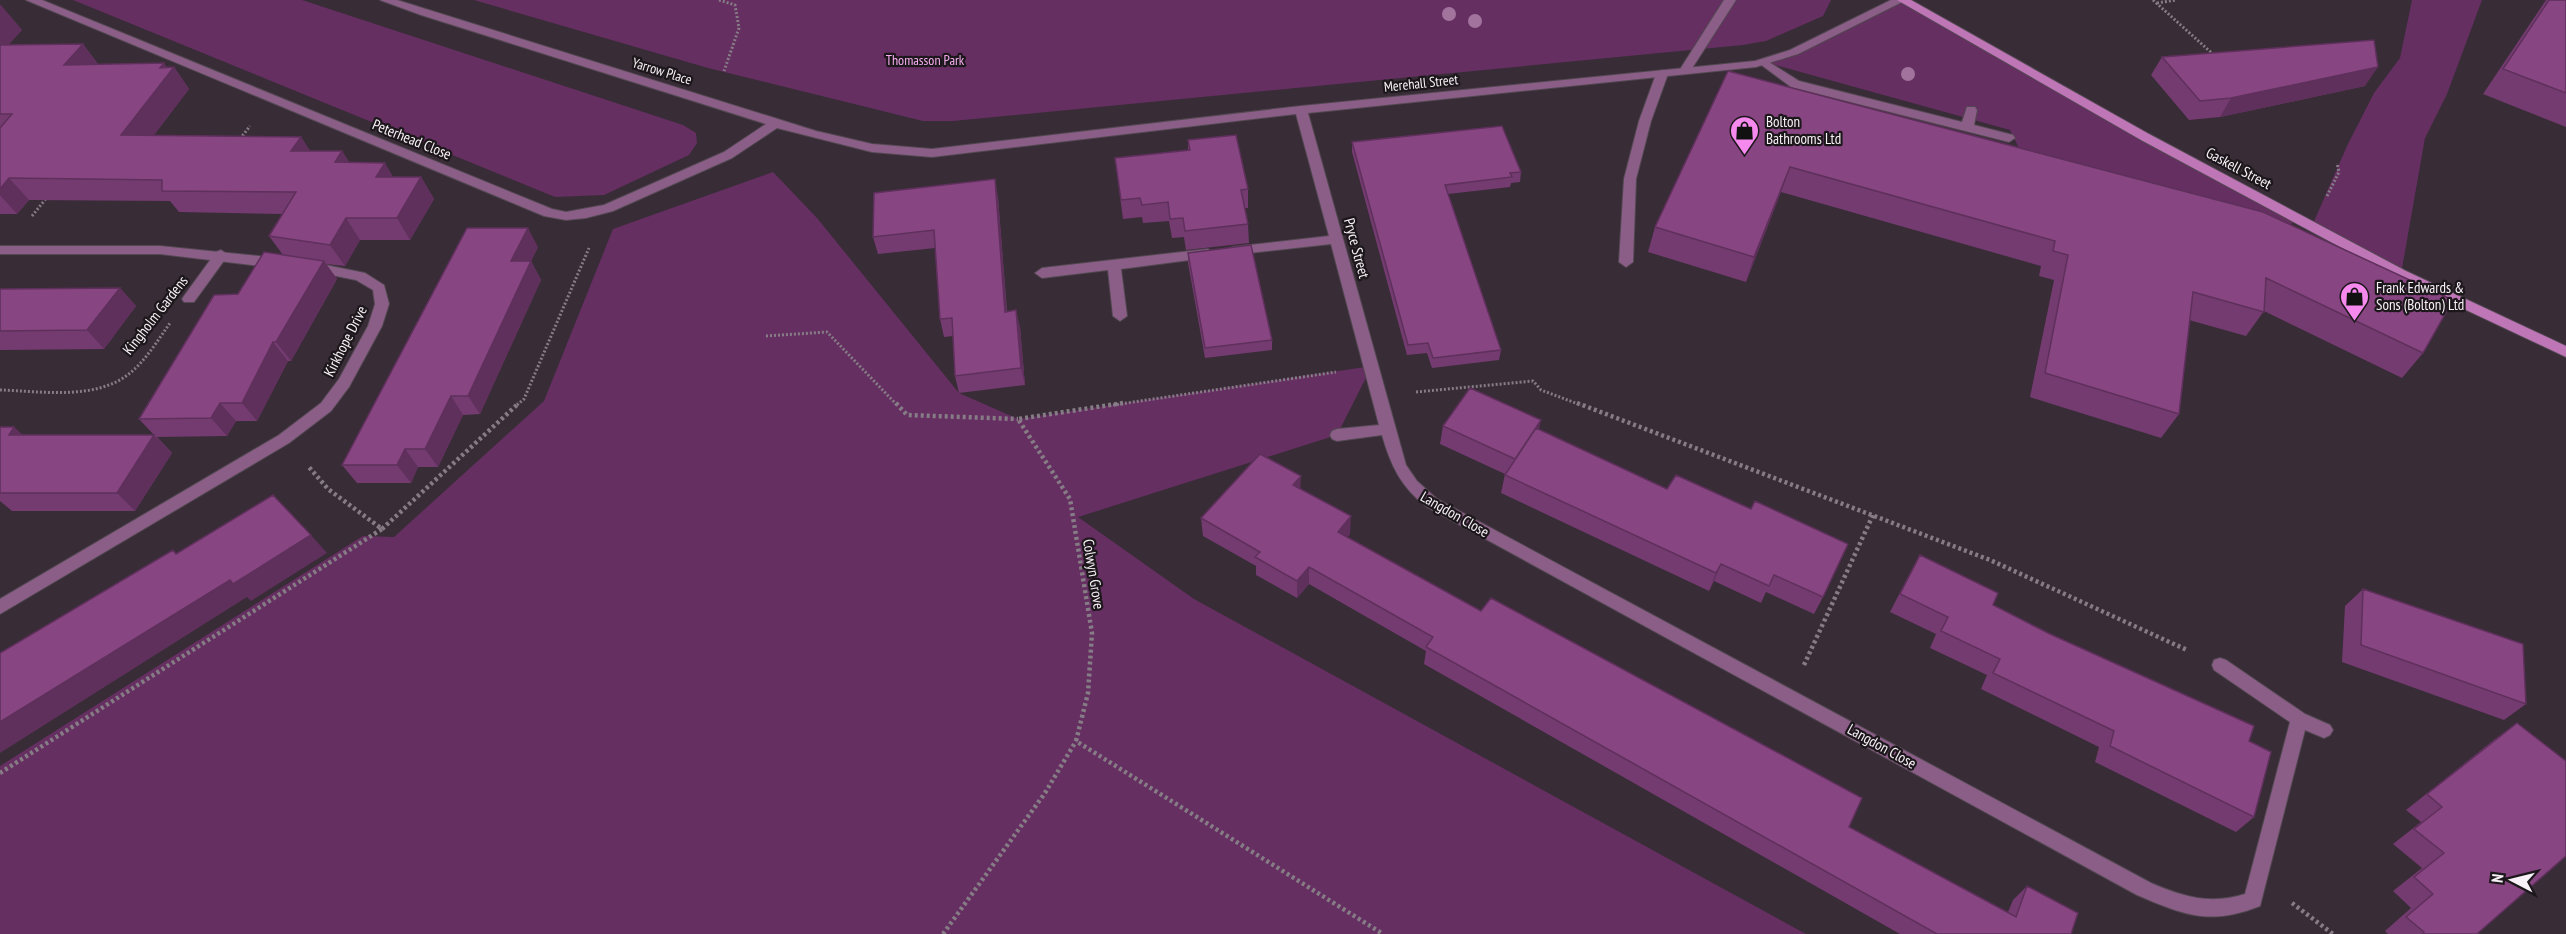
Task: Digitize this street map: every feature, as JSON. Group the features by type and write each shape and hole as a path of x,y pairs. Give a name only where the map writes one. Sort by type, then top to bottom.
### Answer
{"street":[{"name":"Peterhead Close","path":"32,0 549,213 566,216 608,208 728,155 777,122"},
{"name":"Yarrow Place","path":"386,0 777,122 875,150 932,153"},
{"path":"1686,71 1730,0"},
{"name":"Merehall Street","path":"932,153 1301,110 1764,62 1794,52 1901,0"},
{"name":"Gaskell Street","path":"1901,0 2145,137 2381,264 2566,352"},
{"path":"1764,62 1795,84 2008,138"},
{"path":"1626,262 1630,179 1645,121 1662,74"},
{"name":"Pryce Street","path":"1301,110 1380,395"},
{"path":"1967,128 1971,110"},
{"path":"1042,273 1337,238"},
{"name":"Kirkhope Drive","path":"0,250 121,249 221,255 295,265 360,276 379,288 382,304 375,326 344,383 326,407 284,439 0,607"},
{"name":"Kingholm Gardens","path":"189,299 221,255"},
{"path":"1114,265 1120,316"},
{"name":"Langdon Close","path":"1380,395 1397,462 1404,478 1432,503 2144,889 2191,909 2229,909 2253,900 2300,719"},
{"path":"1337,435 1389,429"},
{"path":"2220,665 2300,719 2324,730"}],"path":[{"path":"713,102 739,28 735,5 719,0"},
{"path":"2152,0 2223,63"},
{"path":"2156,3 2176,0"},
{"path":"238,142 269,98"},
{"path":"17,250 31,217 54,190"},
{"path":"0,773 382,529 524,399 591,243 586,214"},
{"name":"Kingholm Gardens","path":"0,390 83,390 106,386 128,375 189,299"},
{"path":"766,336 827,332 908,415 1018,419 1372,366"},
{"path":"1380,395 1533,381 1541,390 1990,560 2220,665"},
{"name":"Colwyn Grove","path":"943,934 1045,793 1076,741 1088,693 1092,633 1070,499 1018,419"},
{"path":"284,439 328,489 382,529"},
{"path":"1790,696 1873,515"},
{"path":"1076,741 1383,934"},
{"path":"2258,876 2333,934"}],"green space":[{"path":"73,0 302,0 683,125 696,133 697,143 689,155 604,195 555,197"},
{"name":"Thomasson Park","path":"474,0 1831,0 1823,16 1766,41 1743,45 953,121 923,121 708,68"},
{"path":"1900,0 2296,218 2280,239 2030,170 2010,130 1764,62"},
{"path":"2412,0 2482,0 2447,94 2425,138 2401,274 2312,226 2347,146 2374,93 2400,58"},
{"path":"773,172 817,218 959,393 1018,419 1372,366 1337,435 1078,517 1194,599 1806,934 0,934 0,766 363,536 394,537 544,401 613,229"}],"building":[{"path":"2549,0 2566,0 2566,93 2503,69"},
{"path":"2374,40 2378,67 2231,98 2200,101 2162,57"},
{"path":"83,44 64,65 164,63 160,68 174,67 121,135 301,137 291,151 342,151 335,162 385,163 376,177 421,177 397,218 346,218 330,245 269,236 296,192 162,191 162,180 9,178 0,189 0,128 12,114 0,114 0,45"},
{"path":"1728,71 2263,212 2453,300 2423,353 2266,278 2264,312 2193,292 2179,414 2045,373 2068,255 2053,251 2055,241 1790,167 1754,257 1655,227"},
{"path":"1502,126 1521,172 1510,173 1512,177 1445,185 1501,350 1433,358 1428,343 1408,345 1352,142"},
{"path":"1236,135 1248,189 1241,190 1248,224 1185,231 1183,218 1170,219 1168,202 1142,205 1140,198 1121,200 1115,158 1190,150 1188,140"},
{"path":"995,179 1005,312 1016,310 1021,368 955,376 952,318 940,319 934,230 873,237 874,193"},
{"path":"467,228 528,228 511,261 531,261 468,396 451,396 425,449 405,449 397,465 342,465"},
{"path":"1251,245 1272,340 1205,348 1188,253"},
{"path":"264,252 324,261 276,342 273,342 242,403 220,403 211,418 139,419 214,295 238,294"},
{"path":"120,288 87,330 0,331 0,289"},
{"path":"1470,388 1541,420 1515,459 1443,426"},
{"path":"0,427 14,427 9,435 154,435 117,493 0,493"},
{"path":"1536,428 1667,489 1676,475 1751,509 1755,501 1848,544 1823,597 1774,575 1769,586 1721,564 1716,573 1505,475"},
{"path":"1260,454 1301,476 1293,485 1351,516 1338,532 1481,611 1491,598 1862,798 1849,827 2016,917 2027,886 2078,913 2071,934 1937,934 1426,647 1433,637 1309,567 1297,581 1255,557 1260,552 1201,518"},
{"path":"273,495 311,535 233,584 230,580 0,722 0,653 173,550 176,554"},
{"path":"1920,555 1998,593 1993,605 2050,634 2254,726 2249,741 2271,752 2254,817 2110,746 2114,731 1993,673 2000,659 1941,631 1948,617 1900,594"},
{"path":"2363,589 2523,644 2526,704 2361,645"},
{"path":"2517,723 2566,761 2566,856 2479,934 2422,934 2424,932 2406,917 2433,894 2414,877 2444,853 2414,829 2442,807 2427,794"}],"place":[{"name":"Bolton Bathrooms Ltd","path":"1745,156"},
{"name":"Frank Edwards & Sons (Bolton) Ltd","path":"2355,322"}]}
